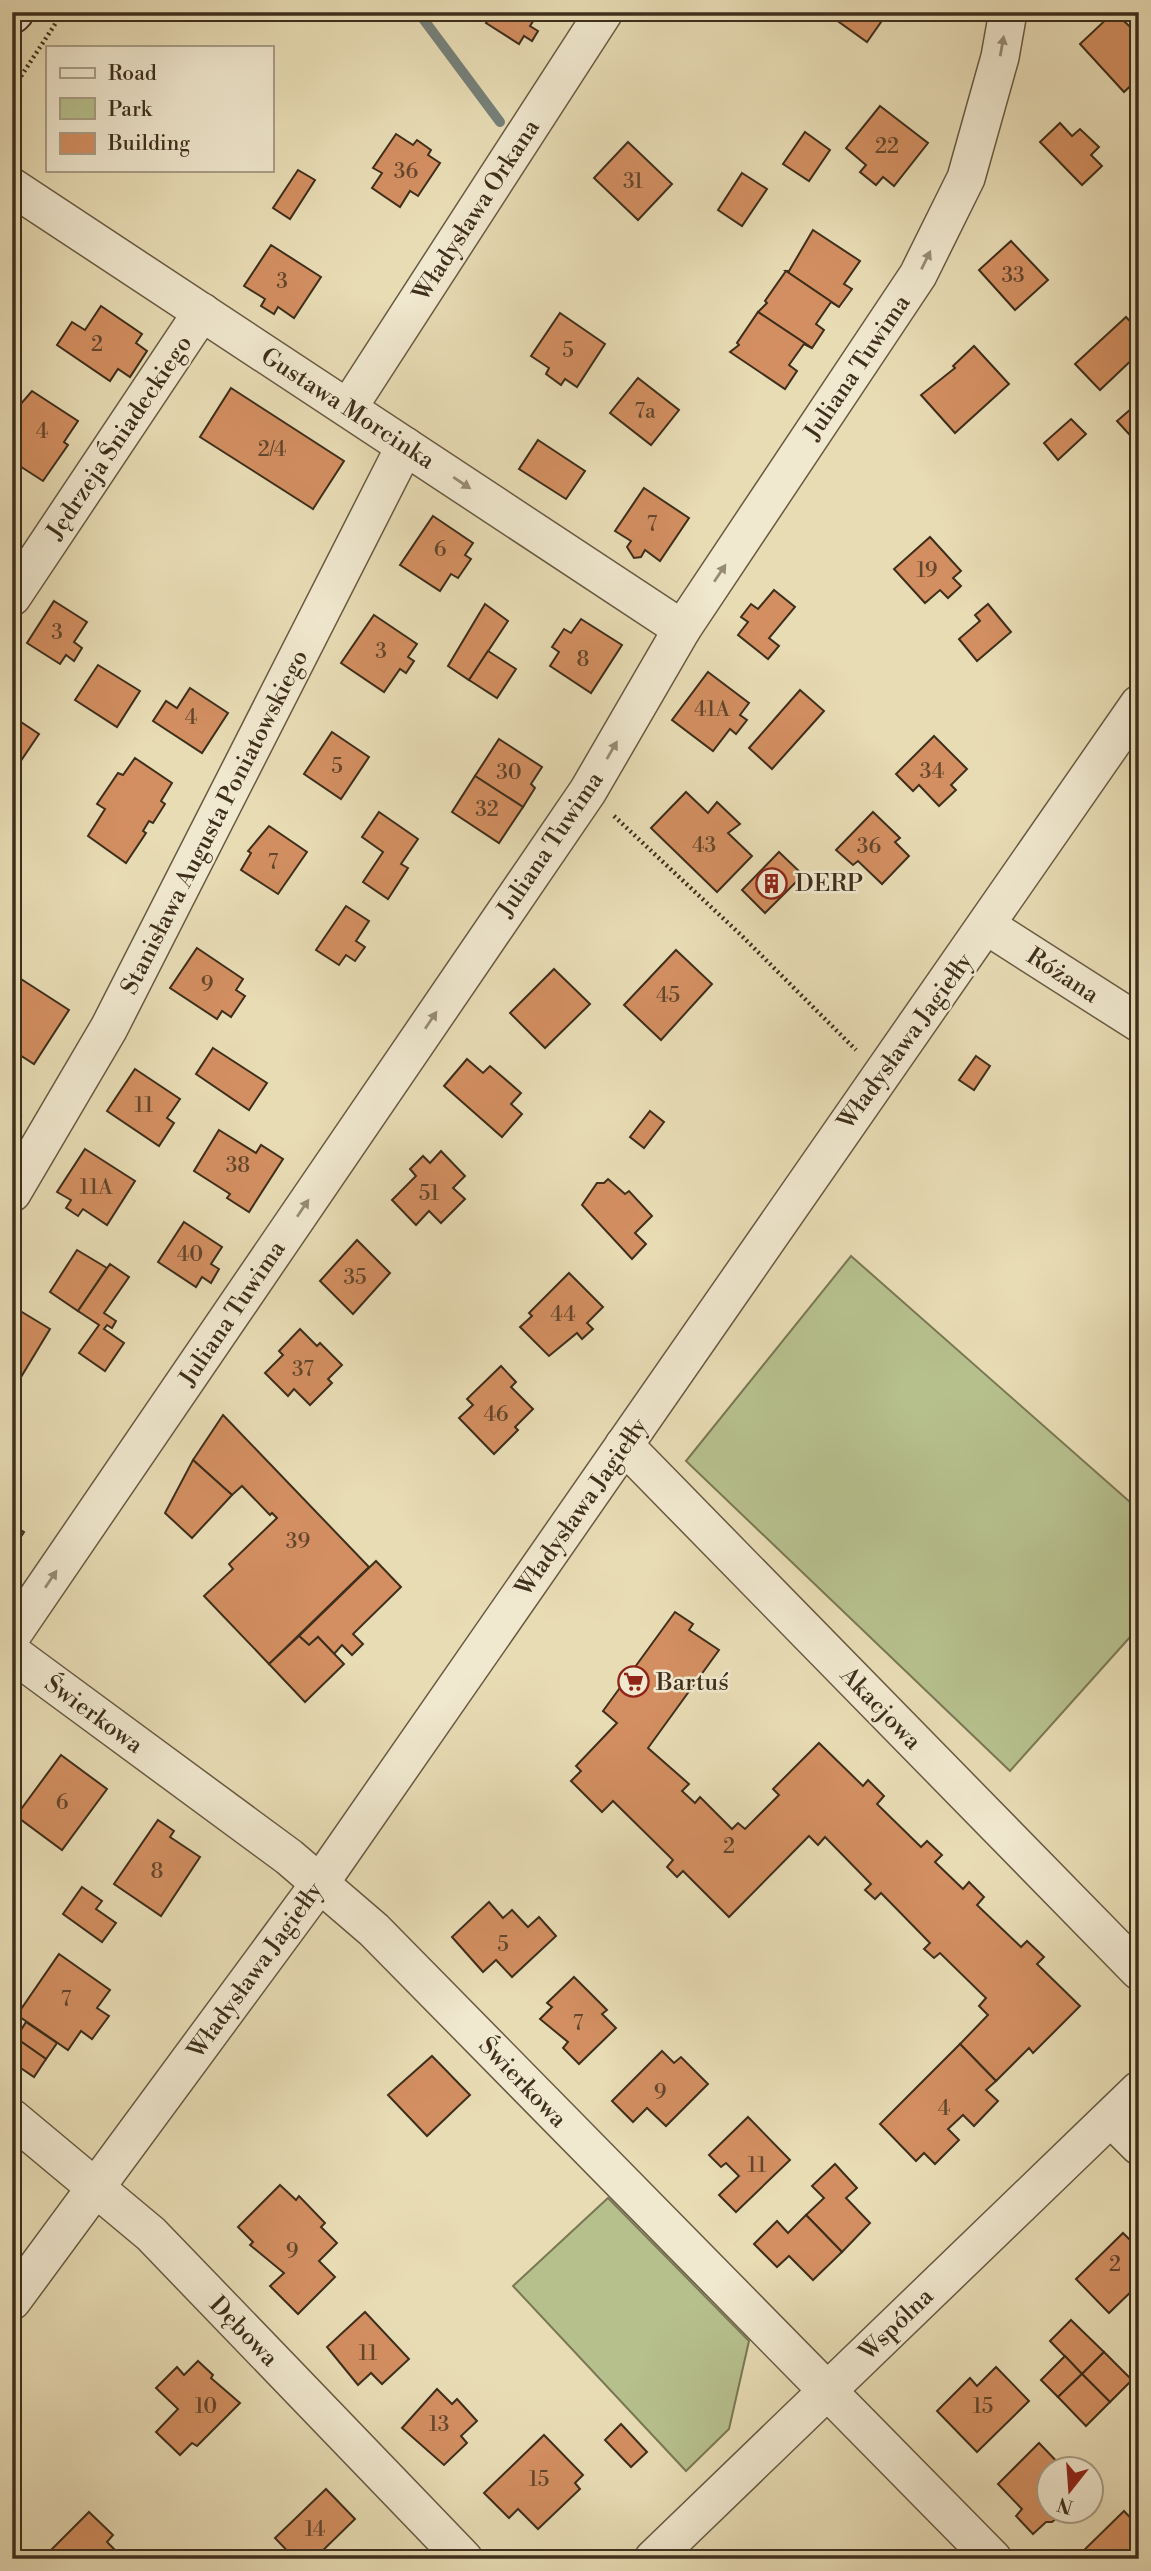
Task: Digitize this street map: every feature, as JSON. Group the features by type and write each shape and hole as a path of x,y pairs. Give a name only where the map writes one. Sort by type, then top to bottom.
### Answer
{"street":[{"name":"Władysława Orkana","path":"348,408 604,12"},
{"name":"Juliana Tuwima","path":"12,1635 588,791 682,629 918,275 966,178 1000,57 1008,12"},
{"name":"Gustawa Morcinka","path":"12,187 682,629"},
{"name":"Jędrzeja Śniadeckiego","path":"12,597 202,312"},
{"name":"Stanisława Augusta Poniatowskiego","path":"12,1193 109,1028 405,446"},
{"name":"Władysława Jagiełły","path":"12,2301 320,1883 880,1073 988,926 1139,704"},
{"name":"Różana","path":"988,926 1139,1023"},
{"name":"Akacjowa","path":"624,1445 1139,1971"},
{"name":"Świerkowa","path":"12,1653 289,1857 374,1930 993,2559"},
{"name":"Wspólna","path":"653,2559 1112,2119 1139,2090"},
{"name":"Dębowa","path":"12,2118 150,2234 464,2559"},
{"path":"1112,2119 1139,2146"}],"path":[{"path":"12,90 63,12"},
{"path":"588,791 742,936 880,1073"}],"green space":[{"path":"851,1256 1139,1510 1139,1627 1010,1771 686,1461"},
{"path":"608,2198 749,2341 729,2429 686,2471 513,2286"}],"building":[{"path":"493,12 539,12 530,26 538,31 532,41 524,36 519,44 486,23"},
{"path":"835,12 888,12 867,42 832,17"},
{"path":"1114,12 1139,35 1139,78 1124,92 1080,44"},
{"path":"880,106 928,143 894,186 883,177 876,185 860,172 866,165 846,148"},
{"path":"1060,123 1072,136 1080,129 1099,147 1091,155 1102,166 1082,185 1040,142"},
{"path":"805,132 830,150 809,181 783,164"},
{"path":"396,134 413,145 417,140 431,150 428,155 440,163 418,196 410,191 400,207 372,188 382,173 373,168"},
{"path":"628,142 672,184 638,220 594,178"},
{"path":"298,170 315,180 290,219 273,208"},
{"path":"742,173 767,189 742,226 718,210"},
{"path":"813,230 860,261 844,284 852,289 839,307 786,271 789,271"},
{"path":"1011,241 1048,280 1015,310 979,270"},
{"path":"271,245 321,277 294,318 278,307 274,314 261,306 265,299 244,286"},
{"path":"786,271 839,307 831,302 816,324 824,330 812,348 758,312 767,303 765,301"},
{"path":"101,306 142,334 136,343 147,351 130,377 118,369 110,381 57,345 72,322 85,330"},
{"path":"758,312 812,348 804,344 789,365 797,371 785,389 730,352 739,345 737,343"},
{"path":"560,313 605,344 577,387 565,379 561,385 546,374 549,368 531,356"},
{"path":"1126,317 1139,331 1139,353 1100,390 1075,364"},
{"path":"974,346 1009,384 955,433 921,395 955,368 953,366"},
{"path":"638,378 679,410 651,445 610,413"},
{"path":"231,388 344,461 313,509 200,437"},
{"path":"32,391 78,421 64,442 68,445 43,481 12,461 12,450 16,444 12,441 12,414"},
{"path":"1139,402 1139,445 1117,421"},
{"path":"1071,419 1086,434 1058,460 1044,443"},
{"path":"538,440 585,471 566,499 519,469"},
{"path":"644,488 689,518 660,561 645,550 641,557 634,558 627,547 631,541 615,531"},
{"path":"433,516 473,543 465,555 471,559 458,578 451,574 440,591 400,565"},
{"path":"930,537 961,571 953,578 961,586 948,598 940,590 925,603 894,569"},
{"path":"774,590 795,607 769,638 779,646 768,659 738,635 748,622 741,617 751,604 758,609"},
{"path":"54,601 87,622 74,642 82,648 74,661 66,655 60,664 27,643"},
{"path":"485,604 508,621 469,680 448,666"},
{"path":"988,604 1011,632 977,661 959,639 980,621 975,615"},
{"path":"374,615 417,644 408,657 414,661 406,673 400,669 384,692 341,663"},
{"path":"581,619 622,645 591,693 550,666 559,652 552,647 564,629 571,633"},
{"path":"488,651 516,669 497,698 469,680"},
{"path":"98,665 140,691 117,727 75,700"},
{"path":"708,672 749,703 740,715 747,720 736,734 730,729 713,751 672,720"},
{"path":"190,688 228,713 202,753 153,721 166,701 177,708"},
{"path":"800,690 824,711 772,769 749,748"},
{"path":"12,716 39,734 12,774"},
{"path":"332,732 369,757 341,799 304,774"},
{"path":"934,736 967,769 951,785 956,790 939,806 919,785 913,791 896,774"},
{"path":"499,739 542,767 531,784 535,788 523,807 475,776"},
{"path":"135,758 172,783 161,801 165,804 153,823 149,821 143,831 146,833 126,863 88,836 105,809 97,804 118,773 123,775"},
{"path":"475,776 523,807 499,843 452,812"},
{"path":"686,792 708,813 717,802 740,824 728,833 752,856 717,892 651,828"},
{"path":"379,812 418,839 401,864 408,868 388,899 363,882 383,852 362,837"},
{"path":"873,812 900,838 895,842 909,856 882,884 858,861 853,865 836,850"},
{"path":"269,826 307,852 278,894 241,870 251,853 248,851"},
{"name":"DERP","path":"779,852 803,875 765,913 742,890"},
{"path":"346,906 369,921 356,941 365,947 355,961 346,955 339,965 316,950"},
{"path":"197,948 243,979 236,990 245,996 231,1017 222,1011 217,1019 170,988"},
{"path":"676,950 712,984 661,1040 624,1005"},
{"path":"554,969 590,1004 545,1048 510,1013"},
{"path":"21,979 69,1010 34,1064 12,1050 12,991"},
{"path":"213,1048 267,1083 249,1110 196,1074"},
{"path":"976,1056 990,1066 974,1090 959,1080"},
{"path":"467,1059 483,1073 490,1066 521,1093 511,1104 522,1114 502,1137 444,1086"},
{"path":"135,1069 180,1099 167,1118 174,1123 159,1146 107,1111"},
{"path":"12,1111 21,1116 12,1131"},
{"path":"650,1111 664,1122 644,1148 630,1137"},
{"path":"219,1130 256,1153 261,1145 283,1159 249,1212 227,1198 230,1194 194,1171"},
{"path":"85,1149 135,1181 107,1225 83,1209 78,1216 66,1208 71,1200 57,1192"},
{"path":"441,1151 465,1176 453,1188 465,1199 441,1223 429,1211 416,1225 392,1200 416,1176 410,1169 423,1156 430,1163"},
{"path":"608,1179 625,1194 629,1191 652,1216 635,1233 646,1244 632,1259 582,1205 597,1183 604,1183"},
{"path":"184,1222 222,1247 211,1264 219,1269 211,1283 202,1277 196,1287 158,1262"},
{"path":"357,1240 390,1273 353,1314 320,1281"},
{"path":"77,1250 107,1268 78,1311 50,1292"},
{"path":"110,1264 129,1277 104,1313 116,1321 112,1328 107,1325 104,1329 124,1343 105,1371 79,1353 99,1325 78,1311"},
{"path":"569,1273 603,1307 587,1323 593,1329 582,1339 577,1333 549,1356 520,1327 532,1316 529,1313"},
{"path":"12,1306 50,1329 21,1377 12,1371"},
{"path":"300,1329 317,1346 320,1343 342,1365 328,1379 332,1383 310,1405 294,1389 288,1396 265,1373 283,1355 279,1351"},
{"path":"501,1366 516,1382 511,1387 533,1409 515,1427 518,1430 494,1454 459,1418 473,1405 467,1399"},
{"path":"223,1415 369,1567 269,1664 204,1596 233,1569 229,1564 277,1518 272,1513 270,1515 242,1486 232,1495 193,1460"},
{"path":"193,1460 232,1495 192,1538 165,1513"},
{"path":"12,1525 24,1532 12,1550"},
{"path":"376,1561 401,1587 353,1634 363,1644 352,1655 342,1645 334,1654 318,1637 309,1645 299,1636"},
{"path":"675,1612 693,1624 689,1630 719,1650 648,1748 689,1784 682,1791 695,1803 700,1797 732,1829 738,1823 745,1829 779,1795 773,1789 819,1743 863,1786 868,1780 884,1796 877,1804 921,1847 927,1841 942,1855 935,1862 963,1889 969,1882 984,1897 977,1905 1021,1947 1027,1941 1044,1957 1037,1964 1080,2006 1033,2053 1029,2048 996,2081 960,2044 988,2015 979,2006 986,1998 940,1953 934,1958 924,1949 930,1943 881,1893 875,1899 865,1890 871,1884 825,1837 818,1845 809,1836 729,1917 683,1871 677,1877 667,1867 673,1860 613,1801 602,1812 571,1781 581,1771 576,1766 617,1723 603,1711"},
{"path":"299,1636 309,1645 318,1637 344,1664 305,1702 269,1664"},
{"path":"61,1755 107,1789 62,1850 16,1816"},
{"path":"158,1820 174,1831 170,1837 200,1857 161,1916 114,1884"},
{"path":"82,1887 102,1901 96,1909 116,1923 102,1942 63,1914"},
{"path":"489,1902 503,1918 512,1910 528,1927 539,1917 556,1936 512,1977 496,1960 483,1972 452,1937"},
{"path":"59,1954 110,1990 97,2008 109,2016 92,2039 81,2031 68,2050 17,2015"},
{"path":"574,1977 607,2010 602,2014 616,2028 579,2064 563,2048 568,2042 540,2019 552,2007 547,2003"},
{"path":"26,2022 57,2043 46,2059 16,2038"},
{"path":"16,2038 46,2059 34,2077 12,2062 12,2043"},
{"path":"960,2044 996,2081 986,2090 998,2101 974,2126 963,2115 948,2129 959,2140 935,2164 924,2153 916,2161 880,2124"},
{"path":"662,2051 674,2063 681,2057 708,2084 666,2126 647,2108 633,2122 612,2101"},
{"path":"432,2056 470,2095 427,2136 388,2095"},
{"path":"748,2117 790,2160 736,2212 719,2195 739,2176 726,2163 721,2167 709,2155"},
{"path":"835,2164 857,2188 846,2198 870,2223 842,2252 806,2215 824,2198 812,2186"},
{"path":"280,2185 296,2200 299,2196 325,2223 321,2227 337,2243 319,2261 335,2277 298,2314 270,2286 284,2273 250,2245 253,2242 238,2227"},
{"path":"806,2215 842,2252 813,2280 789,2256 777,2267 754,2244 777,2221 788,2233"},
{"path":"1123,2233 1139,2249 1139,2284 1109,2313 1076,2279"},
{"path":"365,2312 409,2359 382,2384 371,2373 358,2385 327,2347"},
{"path":"1071,2320 1104,2352 1082,2374 1050,2341"},
{"path":"1104,2352 1132,2380 1110,2402 1082,2374"},
{"path":"1065,2356 1082,2374 1058,2397 1041,2380"},
{"path":"198,2361 213,2375 211,2378 240,2403 197,2446 192,2443 180,2455 156,2432 178,2409 156,2388 177,2367 184,2375"},
{"path":"996,2367 1029,2401 977,2452 937,2411 970,2378 977,2386"},
{"path":"1082,2374 1110,2402 1086,2426 1058,2397"},
{"path":"437,2389 452,2404 457,2399 477,2421 461,2436 467,2443 444,2465 402,2428"},
{"path":"621,2424 647,2452 631,2467 605,2440"},
{"path":"544,2435 583,2475 575,2483 580,2489 538,2529 518,2509 509,2518 484,2493"},
{"path":"1039,2443 1052,2456 1036,2456 1036,2526 1042,2526 1033,2534 1016,2516 1022,2509 998,2484"},
{"path":"326,2489 355,2519 314,2559 295,2559 275,2538"},
{"path":"1124,2511 1139,2527 1139,2559 1075,2559"},
{"path":"89,2512 113,2535 107,2542 124,2559 52,2559 47,2554"}],"waterway":[{"path":"418,12 500,122"}],"place":[{"name":"DERP","path":"772,883"},
{"name":"Bartuś","path":"633,1682"}]}
